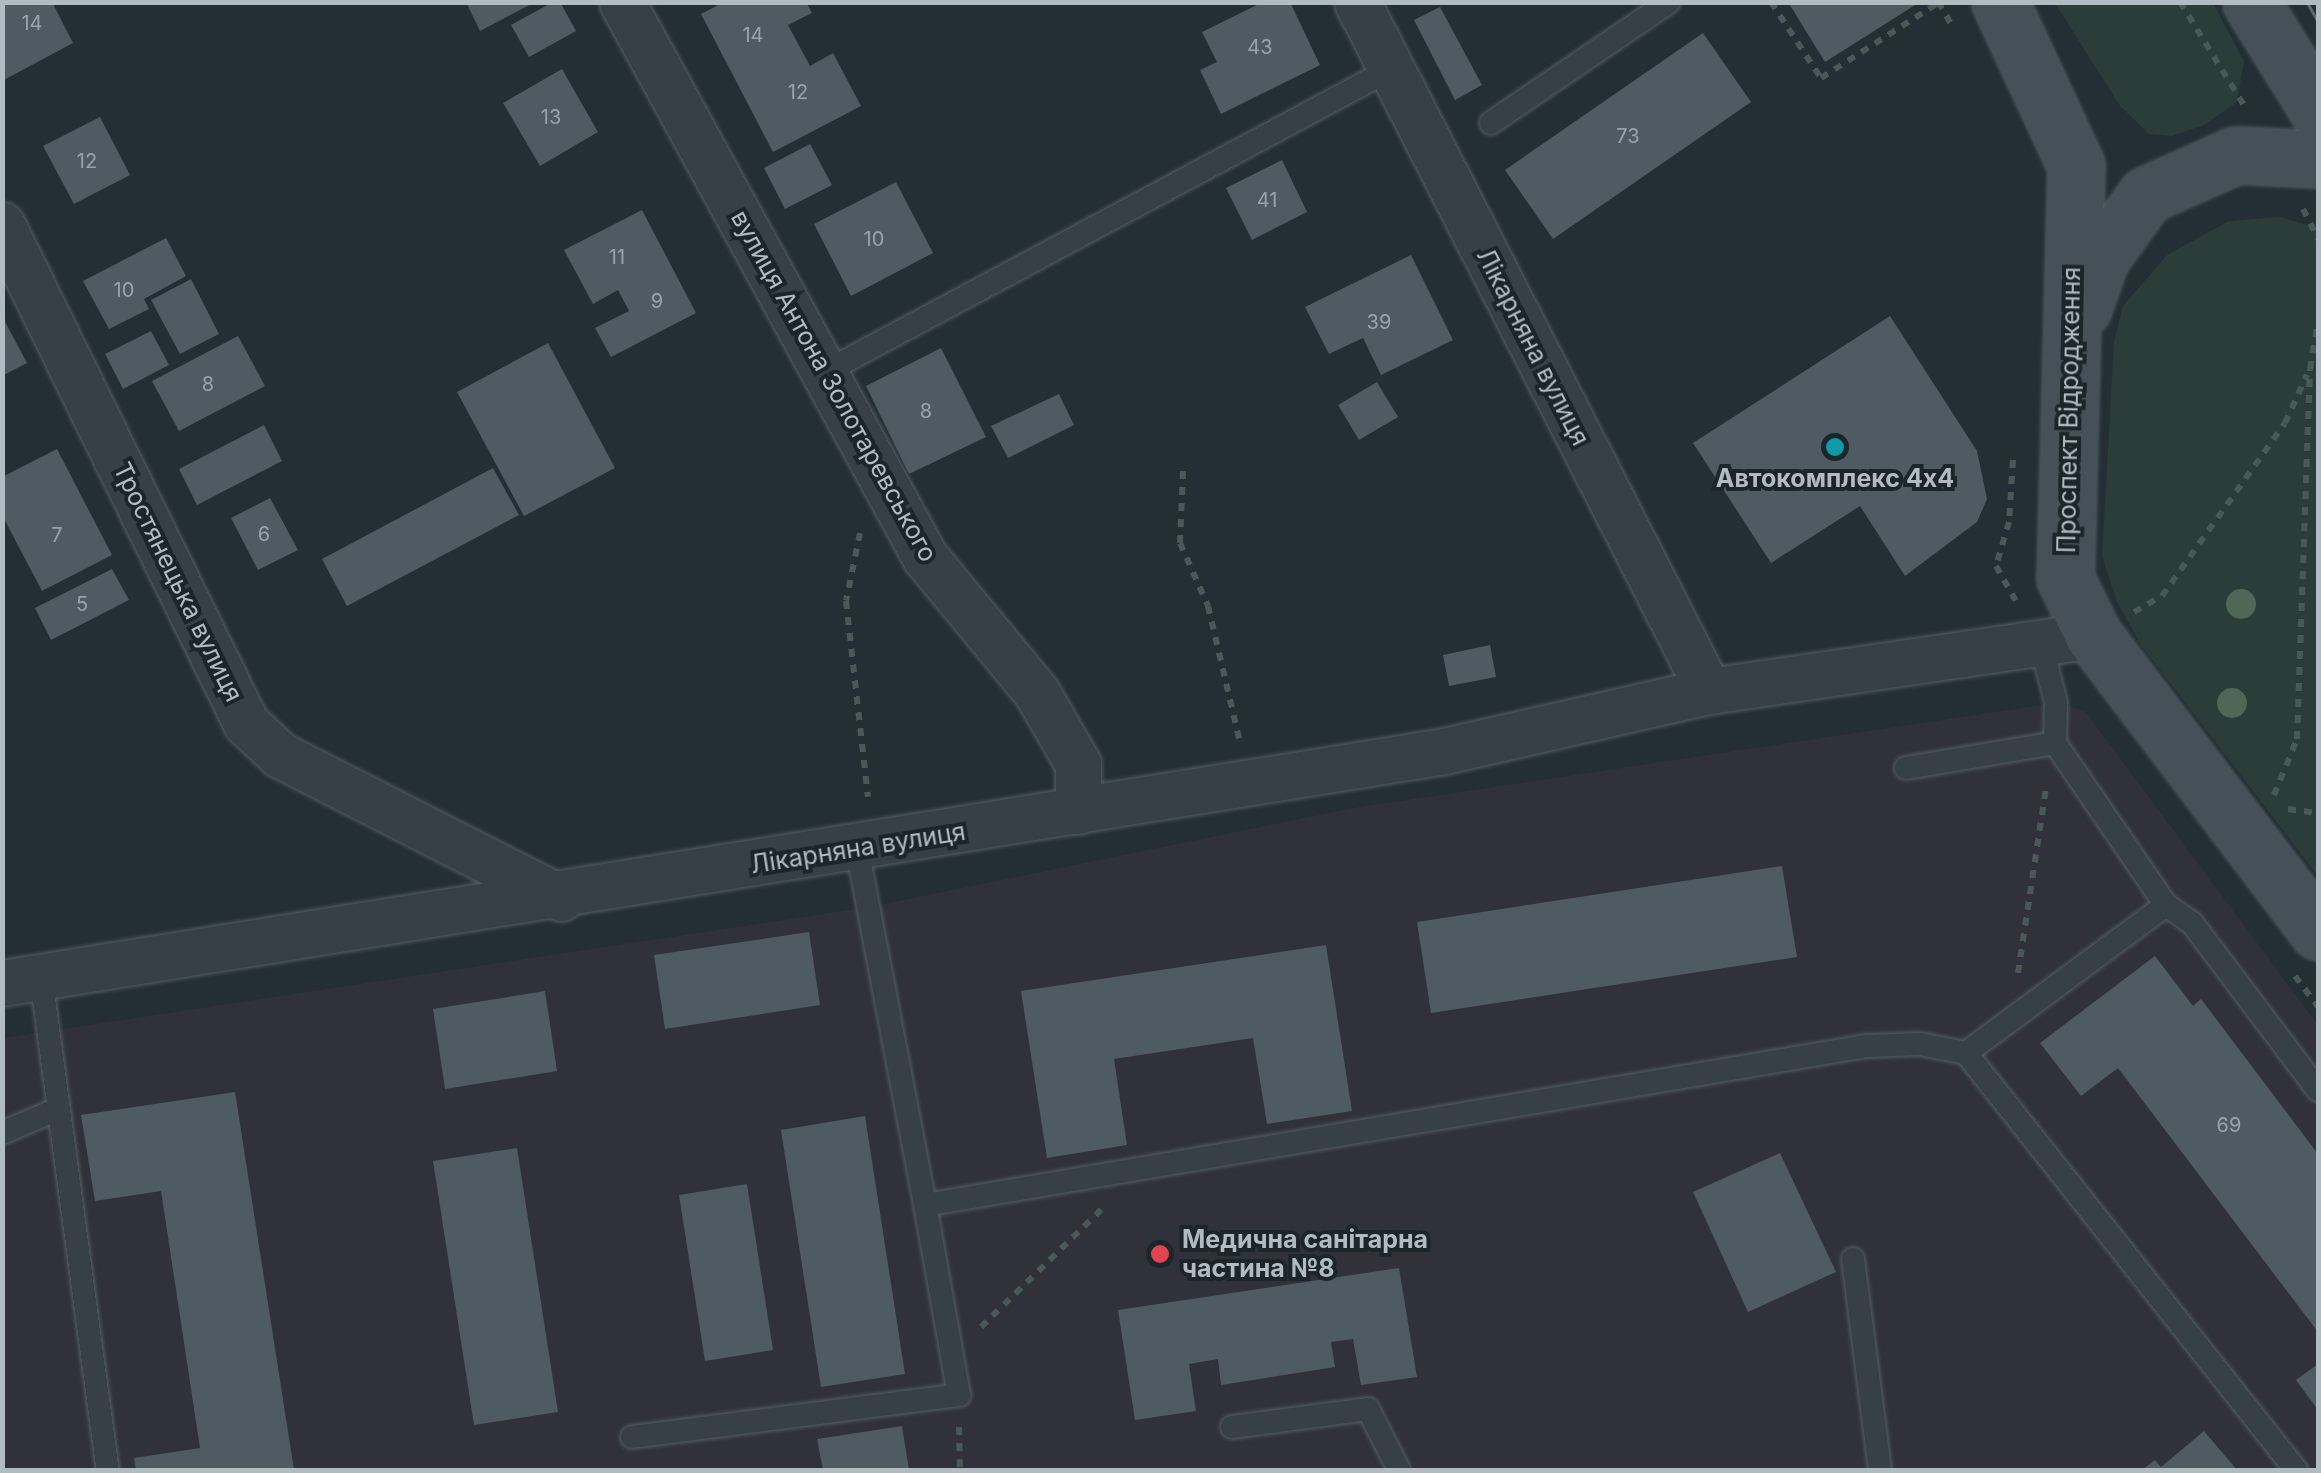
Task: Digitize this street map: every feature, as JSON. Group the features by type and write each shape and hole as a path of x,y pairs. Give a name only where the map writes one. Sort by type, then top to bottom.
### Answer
{"main road":[{"name":"Проспект Відродження","path":"2000,2 2076,166 2068,352 2067,640 2242,831 2318,932"},
{"path":"2251,2 2318,110"},
{"path":"2068,352 2100,259 2146,195 2236,155 2318,159"}],"street":[{"name":"вулиця Антона Золотаревського","path":"622,2 926,557 1045,707 1078,764 1078,811"},
{"name":"Лікарняна вулиця","path":"1358,2 1709,691"},
{"name":"Тростянецька вулиця","path":"2,224 246,724 280,756 561,898"},
{"name":"Лікарняна вулиця","path":"22,980 561,898 1444,750 1709,691 2067,640"}],"lane":[{"path":"1491,123 1669,2"},
{"path":"827,371 1391,68"},
{"path":"2067,640 2056,702 2055,743 2166,905 2192,923 2318,1090"},
{"path":"1906,768 2055,743"},
{"path":"632,1437 959,1396 864,846"},
{"path":"1966,1053 2166,905"},
{"path":"22,980 58,1109 108,1470"},
{"path":"925,1205 1866,1046 1920,1044 1966,1053 2296,1470"},
{"path":"2,1132 58,1109"},
{"path":"1853,1259 1880,1470"},
{"path":"1232,1427 1368,1410 1400,1470"}],"path":[{"path":"1771,2 1821,78 1938,3"},
{"path":"2242,831 2282,786 2297,738 2310,369 2318,322"},
{"path":"2067,640 2162,596 2286,423 2310,369"},
{"path":"1183,471 1180,543 1208,606 1248,783"},
{"path":"863,516 846,601 864,846"},
{"path":"2014,1018 2022,924 2055,743"},
{"path":"952,1355 1145,1168"}],"shaded area":[{"name":"Медична санітарна частина №8","path":"2056,703 2085,711 2318,1025 2318,1470 3,1470 3,1038 869,907 1353,808"}],"green space":[{"path":"2055,3 2213,3 2244,61 2237,102 2204,125 2172,136 2149,134 2120,106"},
{"path":"2280,217 2318,228 2318,876 2141,645 2117,602 2102,556 2114,341 2123,306 2167,255 2229,221"}],"building":[{"path":"2,2 52,2 73,43 2,81"},
{"path":"466,2 535,2 480,31"},
{"path":"560,2 576,31 529,57 511,25"},
{"path":"724,2 806,2 812,13 788,25 810,66 833,53 861,106 773,152 701,14"},
{"path":"1263,2 1290,2 1320,65 1221,114 1200,70 1217,62 1202,32"},
{"path":"1788,2 1920,2 1825,62"},
{"path":"1440,7 1482,85 1455,100 1414,20"},
{"path":"1703,33 1751,102 1553,239 1505,170"},
{"path":"562,69 598,132 540,166 503,103"},
{"path":"100,117 130,175 74,204 43,146"},
{"path":"810,144 832,185 785,209 764,168"},
{"path":"1282,160 1307,212 1252,240 1226,188"},
{"path":"896,182 933,253 851,296 814,224"},
{"path":"642,210 696,313 611,357 595,328 629,311 618,290 593,304 564,250"},
{"path":"166,238 186,276 144,299 149,309 109,329 83,281"},
{"path":"1411,255 1453,340 1381,375 1363,338 1329,354 1305,307"},
{"path":"191,279 219,334 180,354 151,300"},
{"path":"2,316 27,363 2,376"},
{"name":"Автокомплекс 4x4","path":"1890,316 1977,451 1987,499 1977,522 1905,576 1860,506 1771,563 1693,443"},
{"path":"151,331 169,365 123,389 105,354"},
{"path":"238,336 265,386 179,431 152,381"},
{"path":"548,343 615,468 524,516 457,392"},
{"path":"941,348 986,437 909,474 866,386"},
{"path":"1377,382 1398,417 1359,440 1338,405"},
{"path":"1059,394 1074,425 1008,458 991,426"},
{"path":"264,425 282,461 197,505 179,469"},
{"path":"57,449 112,555 42,591 2,515 2,477"},
{"path":"493,468 519,515 347,606 322,559"},
{"path":"270,498 298,550 258,570 231,518"},
{"path":"112,569 129,600 51,640 35,608"},
{"path":"1490,645 1496,677 1449,686 1443,655"},
{"path":"1782,866 1797,957 1431,1013 1417,922"},
{"path":"809,932 820,1005 665,1029 654,955"},
{"path":"1326,945 1352,1111 1267,1124 1253,1038 1114,1059 1127,1145 1047,1158 1021,991"},
{"path":"2155,956 2193,1006 2201,999 2318,1154 2318,1332 2118,1068 2081,1096 2040,1043"},
{"path":"545,991 557,1071 445,1089 433,1009"},
{"path":"235,1092 294,1470 136,1470 134,1458 200,1448 161,1191 95,1201 81,1115"},
{"path":"865,1116 905,1374 821,1387 781,1130"},
{"path":"517,1148 558,1412 474,1425 433,1161"},
{"path":"1780,1153 1836,1272 1748,1312 1693,1192"},
{"path":"747,1184 773,1350 705,1361 679,1195"},
{"path":"1399,1268 1417,1377 1361,1385 1353,1339 1331,1342 1335,1367 1221,1385 1218,1359 1189,1364 1196,1411 1135,1420 1118,1310"},
{"path":"2318,1364 2318,1410 2296,1380"},
{"path":"902,1426 909,1470 823,1470 817,1439"},
{"path":"2204,1431 2237,1470 2142,1470 2155,1460 2161,1467"}],"tram line":[{"path":"2307,2 2318,21"}],"place":[{"name":"Автокомплекс 4x4","path":"1835,447"},
{"name":"Медична санітарна частина №8","path":"1160,1254"}]}
